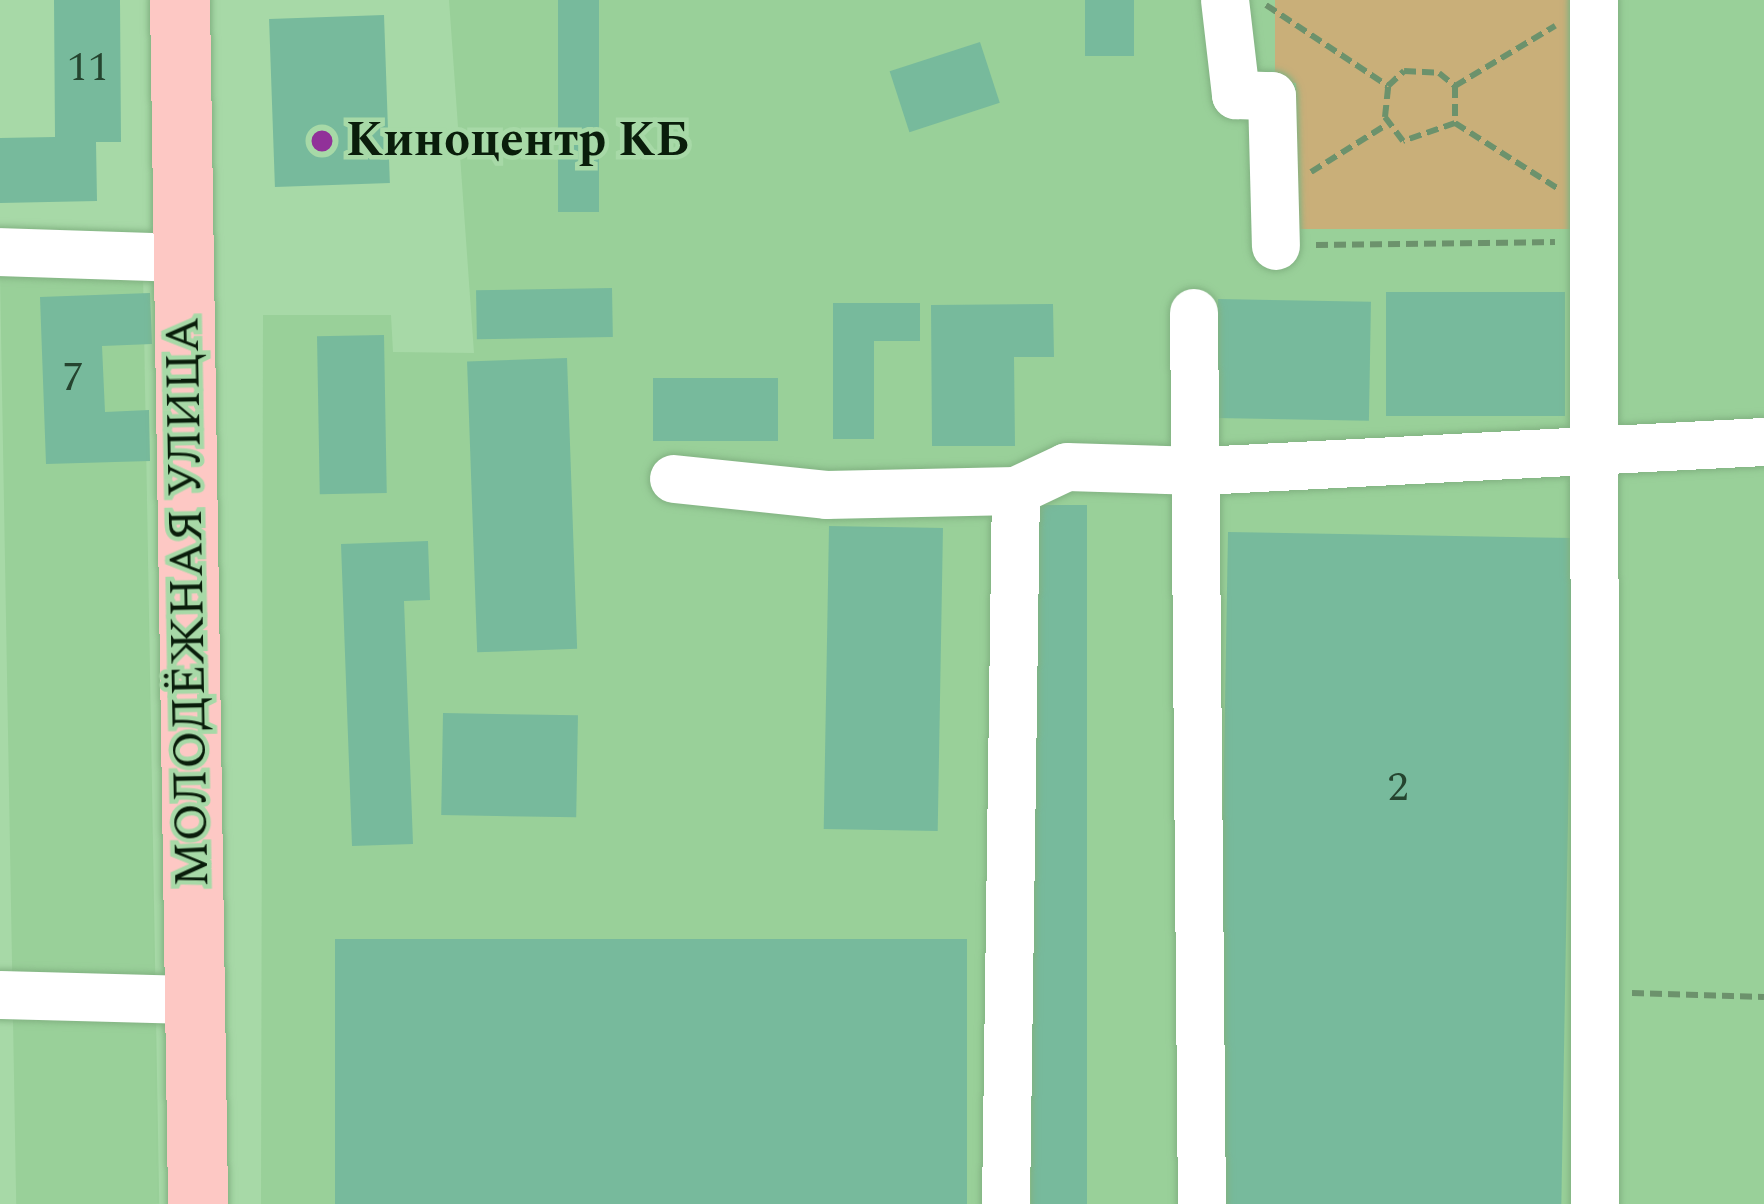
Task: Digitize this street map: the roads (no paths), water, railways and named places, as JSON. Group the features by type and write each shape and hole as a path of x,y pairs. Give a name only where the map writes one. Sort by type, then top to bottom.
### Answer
{"main road":[{"name":"МОЛОДЁЖНАЯ УЛИЦА","path":"180,0 198,1204"}],"street":[{"path":"1225,0 1236,95 1272,96 1276,246"},
{"path":"1594,1 1595,1204"},
{"path":"0,252 182,258"},
{"path":"1194,313 1202,471 1202,1204"},
{"path":"674,479 826,495 1016,491 1067,466 1202,471 1764,442"},
{"path":"1006,1204 1016,491"},
{"path":"0,995 195,1000"}],"place":[{"name":"Киноцентр КБ","path":"322,141"}]}
